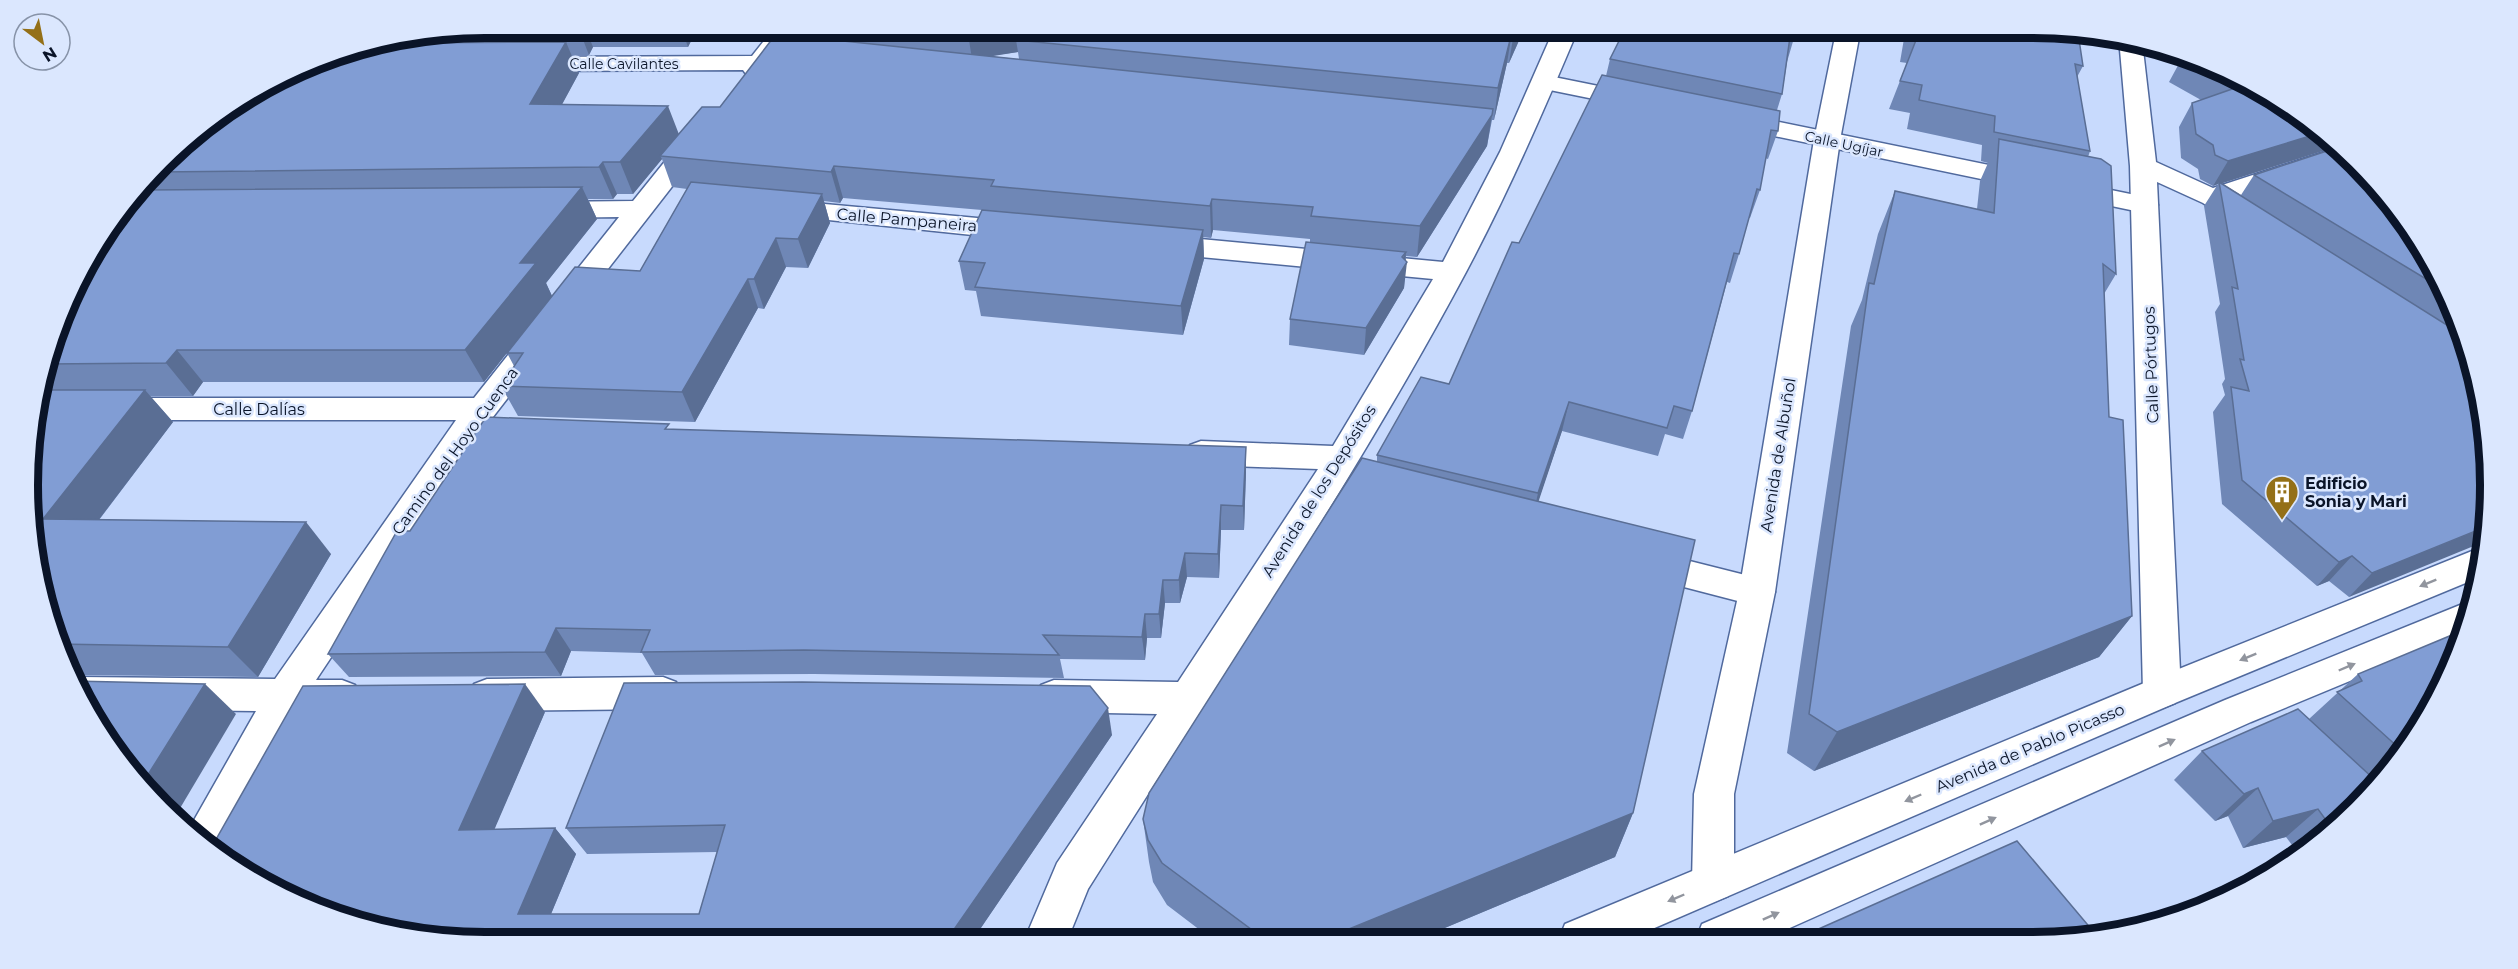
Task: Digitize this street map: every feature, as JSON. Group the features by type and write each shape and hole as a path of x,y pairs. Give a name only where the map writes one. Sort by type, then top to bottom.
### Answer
{"street":[{"name":"Avenida de los Depósitos","path":"1049,932 1072,877 1334,471 1452,272 1510,132 1544,82 1562,38"},
{"name":"Avenida de Albuñol","path":"1713,882 1714,794 1757,592 1827,140 1847,38"},
{"name":"Calle Pórtugos","path":"2131,48 2145,205 2162,692"},
{"path":"737,89 776,50"},
{"name":"Calle Cavilantes","path":"510,64 776,50"},
{"path":"1544,82 1657,105"},
{"name":"Camino del Hoyo Cuenca","path":"208,835 284,696 644,202 715,116"},
{"name":"Calle Ugíjar","path":"1714,117 2145,205"},
{"path":"2212,198 2337,156"},
{"path":"2143,166 2212,198 2272,236"},
{"path":"522,210 684,199"},
{"name":"Calle Pampaneira","path":"755,206 1050,233"},
{"path":"1133,241 1452,272"},
{"name":"Calle Dalías","path":"44,409 485,421"},
{"path":"1175,452 1334,471 1360,493"},
{"path":"1610,555 1757,592"},
{"name":"Avenida de Pablo Picasso","path":"1596,932 2162,692 2473,565"},
{"path":"1737,932 2273,716 2459,621"},
{"path":"90,693 378,695"},
{"path":"449,695 696,693"},
{"path":"1024,695 1187,698"}],"building":[{"path":"773,38 814,38 1493,109 1492,115 1420,226 1311,216 1313,207 1212,199 1210,206 991,186 994,180 834,166 831,172 660,156 702,107 720,107"},
{"path":"1029,38 1510,38 1498,88 1016,40"},
{"path":"1620,38 1790,38 1782,94 1610,59"},
{"path":"1917,38 2079,40 2083,66 2075,64 2090,151 1994,132 1995,116 1919,100 1922,85 1900,81"},
{"path":"566,42 530,104 668,106 620,162 603,162 599,167 164,172 212,130 261,97 341,61 415,43"},
{"path":"1602,75 1780,111 1778,131 1771,130 1760,190 1757,189 1739,254 1734,253 1692,411 1674,406 1667,428 1569,402 1538,493 1377,455 1421,377 1449,384 1512,242 1519,243"},
{"path":"2214,76 2257,97 2312,135 2228,161 2215,155 2213,145 2196,134 2192,103 2235,88"},
{"path":"1999,139 2101,159 2111,166 2116,274 2103,264 2109,417 2123,420 2132,616 1837,732 1809,714 1869,283 1874,284 1895,191 1994,213"},
{"path":"2330,150 2350,168 2388,212 2421,261 2432,282 2254,175"},
{"path":"691,182 822,194 798,239 776,238 754,279 748,279 682,392 501,386 523,353 507,353 575,267 640,271"},
{"path":"2219,182 2452,328 2465,369 2477,426 2480,455 2478,530 2372,573 2352,556 2339,562 2242,480 2231,387 2249,391 2240,359 2244,360 2232,287 2238,289"},
{"path":"582,187 520,263 536,263 465,350 177,350 166,363 54,364 72,313 97,261 148,190"},
{"path":"982,210 1203,230 1181,306 975,287 985,263 959,261"},
{"path":"1306,242 1406,252 1402,257 1407,262 1366,328 1290,319"},
{"path":"48,390 145,390 43,519 306,522 228,647 67,644 46,572 38,514 38,455"},
{"path":"486,417 669,424 665,429 1246,447 1243,506 1221,505 1218,554 1185,553 1179,580 1163,580 1159,614 1145,614 1142,637 1043,635 1059,655 804,650 641,652 650,630 556,628 545,652 328,654 397,531 410,531"},
{"path":"1362,458 1695,540 1633,813 1342,932 1255,932 1162,863 1148,840 1143,819 1149,793"},
{"path":"2455,634 2421,708 2396,746 2337,692 2362,681 2358,674"},
{"path":"84,681 205,684 146,777 113,733"},
{"path":"802,682 1090,686 1108,708 952,932 484,932 426,928 369,916 313,897 261,872 215,841 303,686 525,684 459,830 555,828 518,914 699,914 725,825 566,828 624,683"},
{"path":"2298,709 2372,777 2327,822 2318,809 2273,821 2258,788 2244,794 2202,751"},
{"path":"2017,841 2091,928 2034,932 1812,932"}],"place":[{"name":"Edificio Sonia y Mari","path":"2282,521"}]}
